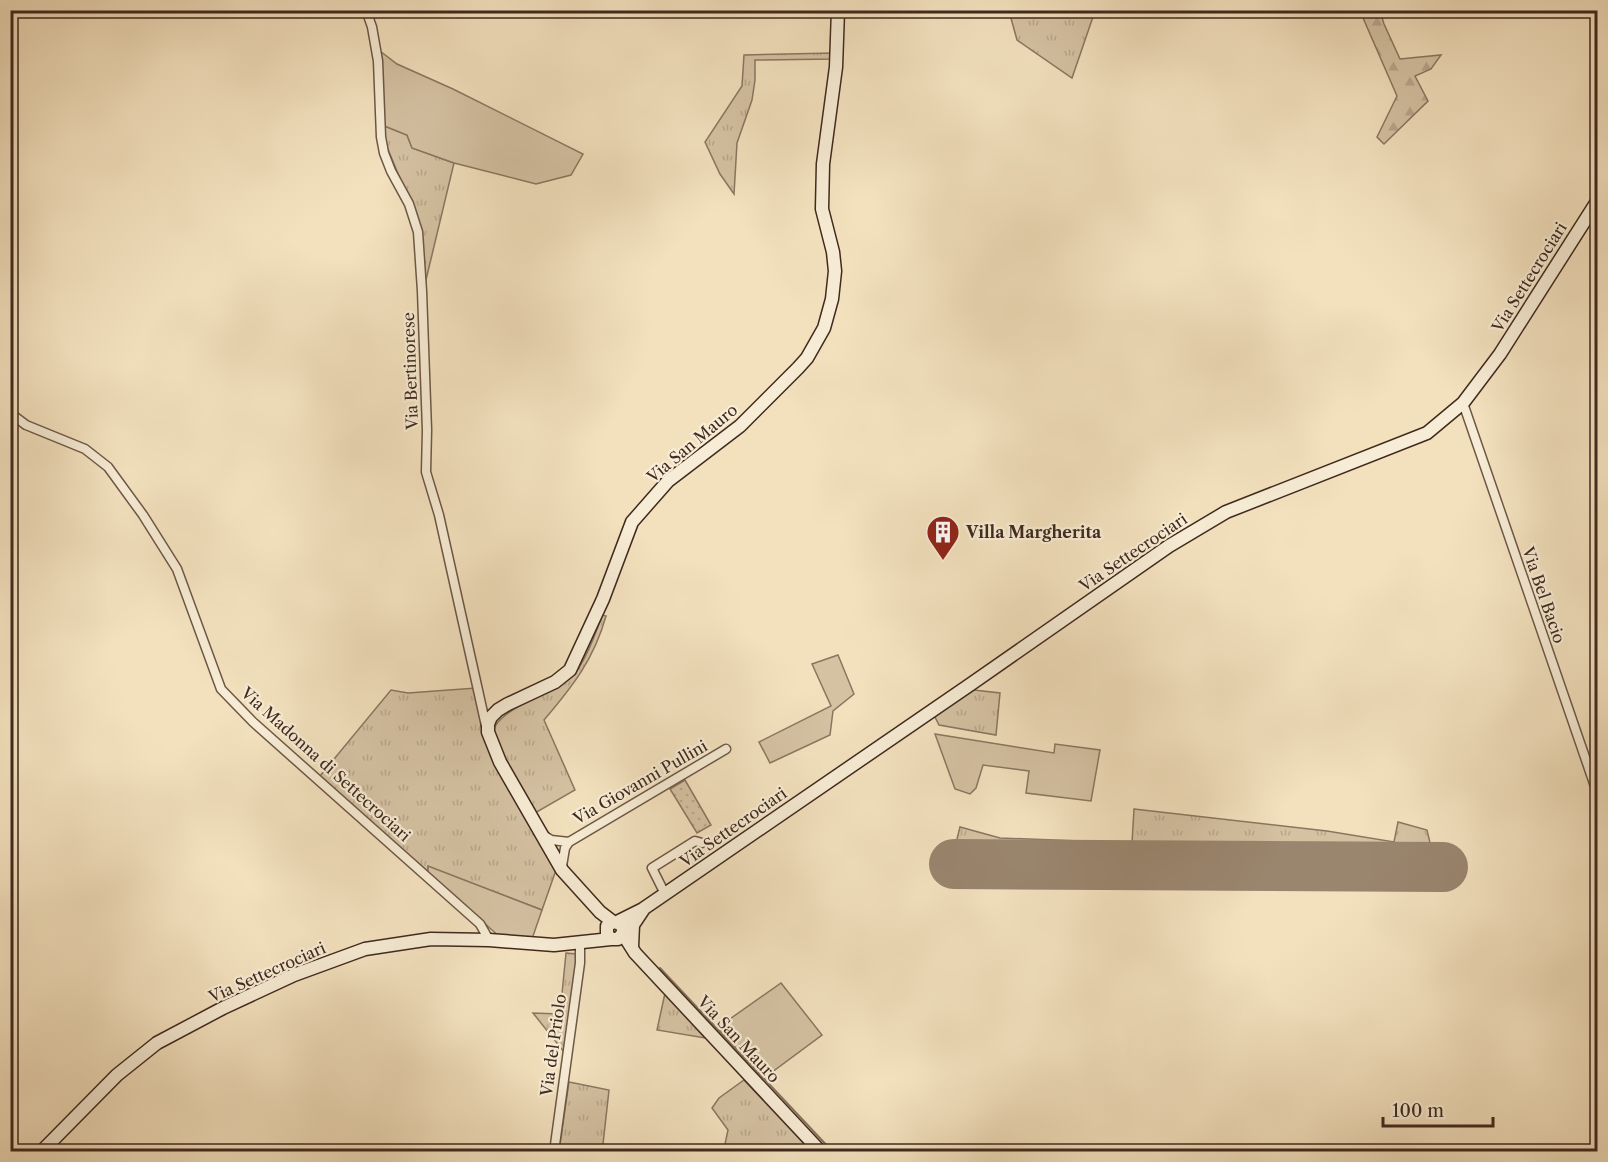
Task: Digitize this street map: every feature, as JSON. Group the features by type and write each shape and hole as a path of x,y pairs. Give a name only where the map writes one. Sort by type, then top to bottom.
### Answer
{"main road":[{"name":"Via San Mauro","path":"821,1152 633,950 562,870 560,847 540,833 500,762 488,732 488,724 498,710 555,682 570,670 603,599 632,522 668,481 740,426 790,377 807,358 824,328 832,298 835,272 833,252 822,209 823,164 836,68 838,10"},
{"name":"Via Settecrociari","path":"42,1152 117,1075 157,1042 294,975 365,949 431,939 489,940 554,945 584,942 615,930 1168,546 1226,512 1427,433 1463,403 1500,354 1598,200"},
{"path":"633,950 633,925 643,909"}],"street":[{"name":"Via Bertinorese","path":"366,10 372,27 378,61 381,137 384,153 409,204 418,232 428,430 426,472 439,515 488,732"},
{"name":"Via Bel Bacio","path":"1463,403 1598,795"},
{"name":"Via Madonna di Settecrociari","path":"10,413 26,425 85,449 108,466 143,515 177,569 221,689 254,722 480,924 489,940"},
{"name":"Via Giovanni Pullini","path":"560,847 726,749"},
{"path":"665,894 652,868 695,841 702,843"},
{"name":"Via del Priolo","path":"554,1152 584,942"}],"green space":[{"path":"1009,11 1095,11 1072,78 1017,40"},
{"path":"1360,11 1380,11 1400,59 1441,55 1431,69 1415,76 1428,101 1384,144 1377,137 1397,96"},
{"path":"380,51 397,64 453,89 583,154 571,175 536,184 454,163 412,148 407,135 382,125"},
{"path":"834,53 834,59 755,60 752,100 737,143 734,194 720,174 705,142 742,86 744,55"},
{"path":"382,125 407,135 412,148 454,163 425,284 421,229 382,135"},
{"path":"602,615 606,616 589,659 544,720 575,790 535,813 499,754 493,736 495,727 511,711 574,675 588,650"},
{"path":"838,655 854,694 833,711 830,735 770,763 759,742 831,706 812,664"},
{"path":"476,688 486,739 556,870 542,910 428,867 428,873 320,776 391,690 408,693"},
{"path":"974,690 1000,693 996,735 939,725 934,715"},
{"path":"935,734 1054,753 1055,744 1100,750 1091,801 1026,793 1029,771 983,765 976,788 970,794 955,789"},
{"path":"685,780 711,825 697,833 670,789"},
{"path":"1134,809 1327,831 1394,842 1398,822 1427,830 1431,847 1440,850 1443,861 1325,856 953,855 960,827 1000,838 1132,843"},
{"path":"428,866 542,910 532,939 501,938 428,873"},
{"path":"566,953 577,954 564,1052 533,1013 560,1014"},
{"path":"781,983 822,1035 764,1078 717,1028"},
{"path":"665,993 705,1038 657,1030"},
{"path":"744,1080 811,1151 740,1152 724,1149 728,1130 712,1108 719,1098"},
{"path":"569,1082 609,1090 603,1144 598,1147 597,1151 559,1151"}],"waterway":[{"path":"660,968 833,1152"}],"runway":[{"path":"954,864 1443,867"}],"place":[{"name":"Villa Margherita","path":"943,561"}]}
